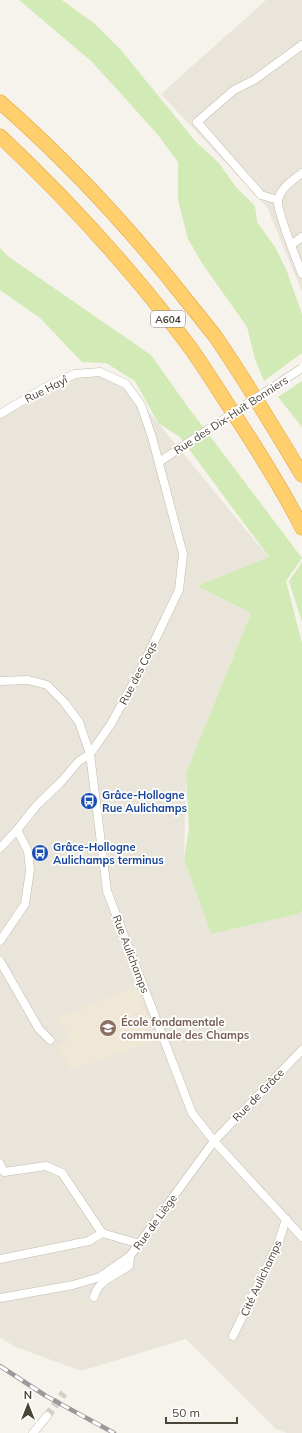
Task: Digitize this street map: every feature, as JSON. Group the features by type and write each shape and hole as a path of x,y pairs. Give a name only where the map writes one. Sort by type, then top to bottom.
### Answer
{"highway":[{"name":"A604","path":"0,102 89,187 153,259 214,336 267,417 302,475"},
{"name":"A604","path":"0,136 71,205 133,274 192,351 246,433 294,512 302,528"}],"street":[{"path":"278,200 261,195 197,122 234,90 254,80 302,45"},
{"path":"302,174 287,184 278,200 280,214 302,274"},
{"path":"291,245 302,237"},
{"name":"Rue des Dix-Huit Bonniers","path":"159,462 302,368"},
{"name":"Rue Hayî","path":"0,414 44,388 75,374 100,372 126,384 141,405 159,462"},
{"name":"Rue des Coqs","path":"0,848 17,830 37,804 61,782 79,761 90,754 111,724 141,669 179,590 183,554 159,462"},
{"name":"Rue Aulichamps","path":"0,681 28,680 47,685 64,702 78,722 90,754 107,891 192,1113 214,1141"},
{"path":"0,941 26,904 30,870 28,851 17,830"},
{"path":"0,961 39,1029 50,1040"},
{"name":"Rue de Grâce","path":"214,1141 302,1050"},
{"path":"214,1141 302,1237"},
{"name":"Rue de Liège","path":"94,1297 94,1294 102,1282 129,1266 130,1256 214,1141"},
{"path":"0,1164 2,1173 46,1166 62,1173 102,1233 140,1244"},
{"name":"Cité Aulichamps","path":"233,1336 278,1244 286,1219"},
{"path":"0,1259 89,1241 102,1233"},
{"path":"0,1298 73,1285 100,1276 130,1256"},
{"path":"33,1433 47,1416"}],"shaded area":[{"path":"266,0 302,0 302,292 267,207 161,94"},
{"path":"100,372 126,384 269,558 197,586 251,613 186,773 184,859 211,934 298,914 302,911 302,1433 287,1433 276,1429 186,1339 81,1371 16,1347 0,1338 0,416 75,374"},
{"name":"École fondamentale communale des Champs","path":"136,986 156,1040 71,1070 57,1046 69,1039 59,1018"}],"green space":[{"path":"19,0 62,0 95,24 121,50 196,142 218,162 236,187 255,206 257,222 275,247 286,269 302,314 302,353 264,381 255,359 247,327 202,263 188,239 178,200 178,162 158,135 91,61"},
{"path":"0,248 9,257 151,355 188,407 302,558 286,581 302,643 302,911 298,914 211,934 184,859 189,829 186,773 251,613 197,586 269,557 180,437 158,423 135,381 106,363 82,362 40,318 0,290"},
{"path":"302,381 302,427 278,397"},
{"path":"302,562 302,622 289,581"}],"tunnel":[{"path":"47,1416 64,1393"}],"railway":[{"path":"0,1366 46,1396 114,1433"}],"place":[{"name":"Grâce-Hollogne Rue Aulichamps","path":"89,801"},
{"name":"Grâce-Hollogne Aulichamps terminus","path":"40,853"},
{"name":"École fondamentale communale des Champs","path":"108,1028"}]}
